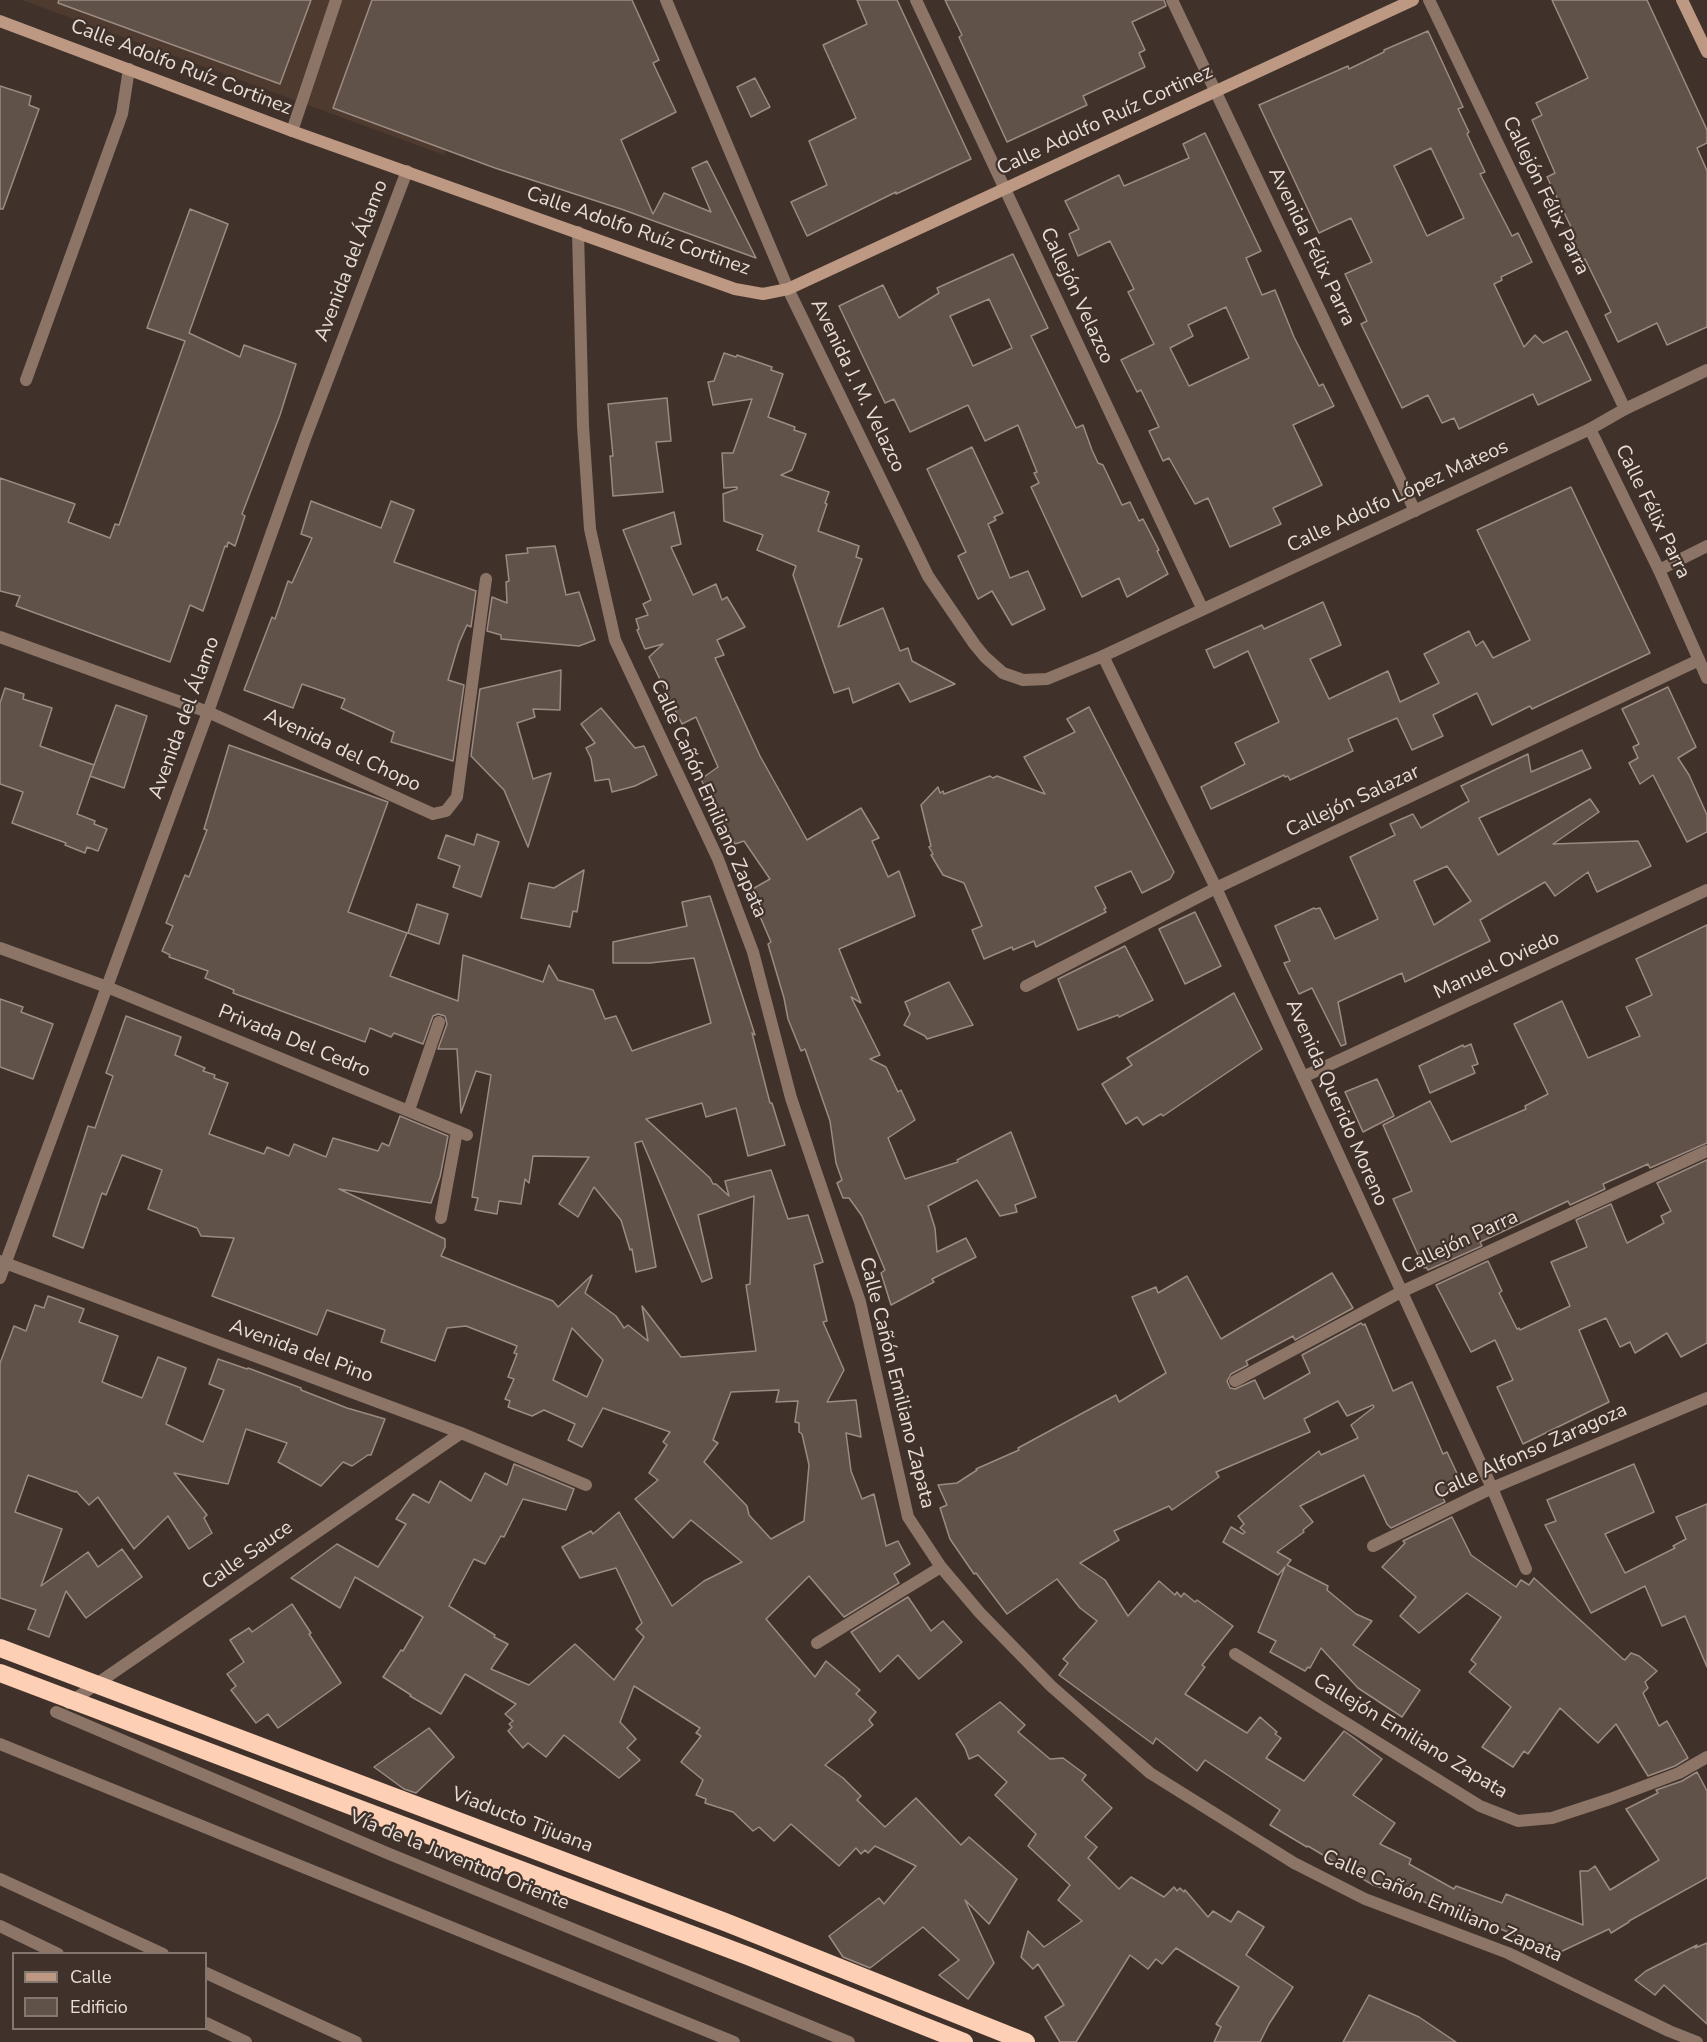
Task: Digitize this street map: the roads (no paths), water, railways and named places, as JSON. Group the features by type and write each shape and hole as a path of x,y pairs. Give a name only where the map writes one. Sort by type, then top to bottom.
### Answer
{"highway":[{"name":"Viaducto Tijuana","path":"0,1648 725,1922 1026,2042"},
{"path":"0,1673 737,1952 964,2042"}],"main road":[{"name":"Calle Adolfo Ruíz Cortinez","path":"0,21 292,131 735,289 763,294 788,289 1413,0"},
{"path":"1682,0 1707,52"}],"street":[{"path":"292,131 336,0"},
{"name":"Avenida J. M. Velazco","path":"666,0 788,289 928,576 985,657 1003,673 1023,680 1047,679 1103,656"},
{"name":"Callejón Velazco","path":"916,0 1202,608"},
{"name":"Avenida Félix Parra","path":"1172,0 1415,511"},
{"name":"Callejón Félix Parra","path":"1429,0 1625,409"},
{"path":"26,380 122,114 129,69"},
{"name":"Avenida del Álamo","path":"0,1278 3,1262 208,712 306,436 407,171"},
{"name":"Calle Cañón Emiliano Zapata","path":"578,232 583,426 590,529 615,640 718,859 753,952 791,1098 860,1302 908,1517 941,1567 980,1613 1051,1686 1150,1773 1294,1863 1365,1899 1508,1953 1669,2031 1697,2042"},
{"name":"Calle Adolfo López Mateos","path":"1103,656 1590,429 1625,409 1707,370"},
{"name":"Calle Félix Parra","path":"1590,429 1659,570 1707,678"},
{"path":"1659,570 1707,546"},
{"name":"Avenida del Chopo","path":"0,637 208,712 433,814 446,811 456,797 486,579"},
{"name":"Avenida Querido Moreno","path":"1103,656 1216,888 1526,1569"},
{"name":"Callejón Salazar","path":"1026,986 1216,888 1699,660"},
{"name":"Manuel Oviedo","path":"1303,1077 1707,890"},
{"name":"Privada Del Cedro","path":"0,948 107,987 462,1133 441,1218"},
{"path":"409,1110 438,1022"},
{"name":"Callejón Parra","path":"1235,1381 1401,1292 1707,1151"},
{"name":"Avenida del Pino","path":"3,1262 461,1433 586,1485"},
{"name":"Calle Alfonso Zaragoza","path":"1373,1546 1491,1488 1707,1398"},
{"name":"Calle Sauce","path":"56,1712 461,1433"},
{"path":"817,1643 941,1567"},
{"name":"Callejón Emiliano Zapata","path":"1235,1654 1480,1806 1518,1821 1552,1818 1610,1799 1679,1773 1707,1757"},
{"name":"Vía de la Juventud Oriente","path":"56,1712 387,1854 849,2042"},
{"path":"0,1744 735,2042"},
{"path":"0,1879 161,1952"},
{"path":"0,1926 56,1952"},
{"path":"207,1973 356,2042"},
{"path":"207,2023 246,2042"}]}
